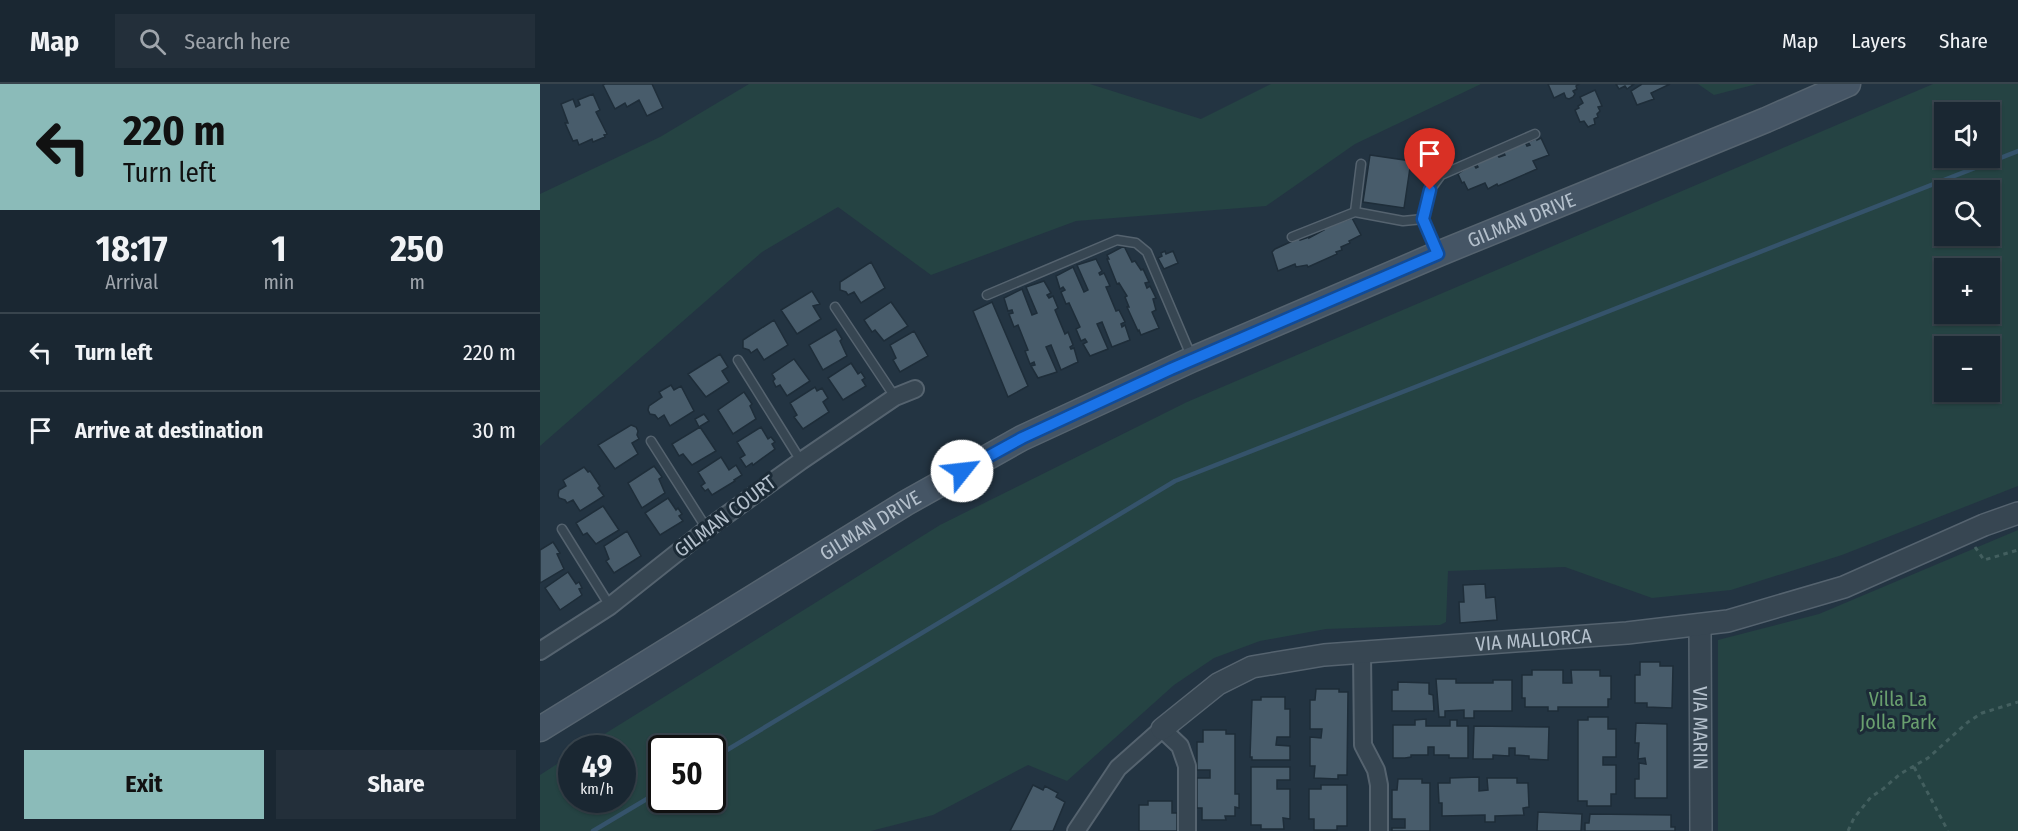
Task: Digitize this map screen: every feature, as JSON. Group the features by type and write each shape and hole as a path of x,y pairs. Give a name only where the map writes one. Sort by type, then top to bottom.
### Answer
{"main road":[{"name":"GILMAN DRIVE","path":"540,729 906,503 1022,438 1193,359 1438,254 1848,84"}],"street":[{"name":"GILMAN COURT","path":"540,651 610,606 707,528 801,460 895,397 915,389"},
{"name":"VIA MALLORCA","path":"1162,729 1218,684 1252,668 1298,658 1626,633 1728,621 1844,586 1968,532 2018,513"},
{"name":"VIA MARIN","path":"1700,626 1701,831"},
{"path":"1362,653 1363,745 1376,770 1379,785 1379,831"},
{"path":"1076,831 1118,768 1162,729 1180,746 1187,766 1187,831"}],"lane":[{"path":"1438,254 1423,219 1430,190 1441,175 1535,134"},
{"path":"1354,212 1360,164"},
{"path":"1292,237 1354,212 1403,221 1423,219"},
{"path":"987,295 1117,240 1136,243 1147,252 1193,359"},
{"path":"835,307 895,397"},
{"path":"738,360 801,460"},
{"path":"651,441 707,528"},
{"path":"562,529 610,606"}],"path":[{"path":"1968,532 1984,560 2018,550"},
{"path":"1848,831 1854,818 1870,798 1900,774 1928,758 1968,722 1982,713 2018,702"},
{"path":"1914,767 1948,831"}],"green space":[{"path":"749,84 1090,84 1201,119 1271,84 1481,84 1355,144 1266,206 1076,221 931,275 838,207 762,252 540,446 540,194 660,137"},
{"path":"1698,84 1757,84 1714,95"},
{"path":"1933,84 2018,84 2018,486 1842,555 1731,590 1652,598 1565,567 1448,571 1446,622 1440,625 1326,629 1260,641 1214,658 1174,685 1067,781 1028,765 933,815 871,831 540,831 540,775 558,763 558,813 636,813 636,735 603,735 940,525 1187,402"},
{"name":"Villa La Jolla Park","path":"2018,530 2018,831 1718,831 1718,640 1819,614"}],"building":[{"path":"652,84 663,108 647,116 639,100 627,107 625,103 615,109 603,85"},
{"path":"1548,84 1579,84 1573,91 1575,94 1573,97 1569,99 1564,93 1554,98"},
{"path":"1616,84 1634,84 1627,89 1625,86 1619,89"},
{"path":"1642,84 1670,84 1651,93 1654,99 1637,105 1631,91"},
{"path":"1595,90 1602,106 1598,107 1600,111 1597,114 1598,117 1594,119 1595,124 1588,127 1584,121 1580,122 1575,110 1583,103 1580,97"},
{"path":"593,94 600,110 596,112 607,134 593,142 592,139 579,145 577,140 573,141 565,123 568,123 561,104 573,99 576,107 580,105 578,100"},
{"path":"1537,138 1537,140 1541,138 1549,155 1533,161 1537,169 1488,189 1485,183 1468,190 1464,182 1462,183 1458,174 1465,169 1474,165 1476,168 1478,167 1476,164 1497,154 1499,157 1505,155 1503,151 1525,142 1527,146 1530,145 1528,142"},
{"path":"1370,155 1411,161 1404,208 1363,202"},
{"path":"1352,218 1361,235 1341,247 1342,250 1336,252 1337,254 1308,267 1307,265 1296,267 1295,264 1278,271 1272,252 1275,249 1299,238 1300,240 1309,238 1324,230 1323,228"},
{"path":"1124,246 1132,262 1135,261 1141,270 1143,269 1149,282 1145,283 1147,288 1150,286 1156,298 1153,299 1156,310 1152,312 1159,328 1141,335 1127,307 1129,307 1125,297 1127,296 1119,283 1117,284 1107,259 1109,259 1107,255"},
{"path":"1165,251 1166,254 1173,251 1178,263 1164,269 1158,258"},
{"path":"1096,259 1102,271 1099,273 1100,275 1104,273 1110,286 1106,287 1116,311 1119,310 1125,322 1121,324 1122,327 1125,325 1130,340 1112,347 1102,322 1097,324 1108,349 1090,356 1083,344 1087,342 1085,339 1081,341 1076,329 1080,327 1061,292 1065,290 1063,287 1060,289 1056,276 1073,267 1084,292 1088,290 1077,265"},
{"path":"871,262 885,288 861,303 854,292 848,295 840,290 840,282"},
{"path":"1044,281 1051,293 1047,295 1049,298 1053,296 1058,308 1055,310 1065,334 1068,332 1073,345 1070,347 1074,348 1078,362 1061,370 1051,345 1046,347 1057,372 1038,378 1031,366 1035,365 1034,362 1030,364 1025,351 1028,350 1018,325 1014,327 1009,314 1013,313 1012,310 1008,311 1004,298 1022,289 1032,315 1037,313 1026,287"},
{"path":"812,291 820,304 813,306 821,319 797,334 781,310"},
{"path":"891,302 908,326 884,341 875,330 872,332 864,320"},
{"path":"992,302 1028,386 1008,397 973,311"},
{"path":"774,320 788,345 764,360 757,349 751,353 743,348 743,340"},
{"path":"836,329 847,356 823,370 809,345"},
{"path":"914,331 928,356 900,372 893,360 896,358 890,345"},
{"path":"720,354 728,367 722,371 729,382 706,397 688,374"},
{"path":"794,359 810,381 787,396 780,385 776,387 772,374"},
{"path":"851,363 858,374 861,372 865,378 862,380 866,386 843,400 828,378"},
{"path":"671,385 674,390 681,386 694,411 670,426 664,415 658,419 648,410 649,406 662,397 659,392"},
{"path":"815,387 817,391 822,388 828,398 823,402 829,412 803,429 794,417 797,415 790,403"},
{"path":"744,392 752,404 750,406 756,419 733,434 718,410"},
{"path":"704,414 709,421 699,427 695,419"},
{"path":"631,425 638,431 639,439 632,443 638,454 615,469 598,445"},
{"path":"700,427 716,451 692,465 683,454 679,456 672,444"},
{"path":"761,427 768,439 771,437 775,442 772,444 775,449 753,465 752,463 746,467 740,458 745,455 737,442"},
{"path":"721,457 729,470 736,465 742,475 712,495 708,489 705,491 701,486 705,483 698,472"},
{"path":"654,466 662,477 659,479 665,493 642,508 628,483"},
{"path":"584,467 588,472 590,471 604,496 580,511 573,500 567,503 558,495 559,490 566,486 563,480"},
{"path":"668,498 676,510 678,508 682,514 679,516 683,521 660,535 645,513"},
{"path":"603,506 619,530 596,544 587,533 583,535 576,523"},
{"path":"627,531 641,556 614,573 606,561 609,559 604,546"},
{"path":"553,542 560,553 557,554 564,569 540,583 540,550"},
{"path":"568,572 576,584 579,582 582,595 560,610 545,588"},
{"path":"1485,584 1486,598 1495,597 1497,620 1460,623 1459,602 1464,602 1463,585"},
{"path":"1640,662 1660,662 1660,666 1673,666 1672,708 1647,707 1647,703 1635,703 1635,675 1640,675"},
{"path":"1532,670 1563,670 1563,683 1572,683 1571,670 1600,670 1600,676 1611,676 1611,699 1608,699 1608,707 1558,707 1558,711 1548,711 1548,707 1525,707 1525,698 1522,698 1522,675 1532,675"},
{"path":"1436,679 1456,679 1456,683 1493,683 1493,680 1512,680 1512,711 1474,711 1474,718 1464,718 1464,710 1445,711 1445,717 1439,717"},
{"path":"1398,682 1429,683 1429,694 1433,695 1434,711 1392,711 1392,690 1398,690"},
{"path":"1316,689 1339,689 1339,692 1348,692 1347,775 1338,775 1338,779 1314,778 1315,766 1310,766 1310,737 1321,738 1322,729 1310,729 1310,700 1315,700"},
{"path":"1261,697 1285,697 1285,709 1290,709 1290,737 1277,737 1276,745 1290,746 1290,760 1252,760 1250,757 1252,700 1261,700"},
{"path":"1588,717 1608,717 1608,729 1616,729 1616,757 1603,757 1603,765 1616,765 1616,794 1611,794 1611,806 1587,806 1587,801 1578,801 1578,720 1588,720"},
{"path":"1426,719 1426,726 1450,726 1450,720 1457,720 1457,726 1468,726 1468,758 1434,755 1434,747 1428,747 1428,755 1393,758 1393,725 1415,725 1415,720"},
{"path":"1636,723 1667,724 1667,798 1635,798 1635,779 1639,779 1639,763 1646,764 1645,758 1638,759 1639,743 1635,743"},
{"path":"1474,726 1549,727 1548,760 1529,759 1529,756 1515,755 1515,748 1509,748 1509,756 1493,755 1493,759 1473,759"},
{"path":"1203,730 1226,730 1226,734 1235,734 1235,794 1239,794 1239,808 1235,807 1235,816 1225,816 1226,820 1202,820 1202,808 1197,808 1197,778 1210,778 1210,770 1197,770 1197,742 1203,742"},
{"path":"1251,767 1290,767 1290,780 1277,780 1277,789 1290,789 1290,819 1283,818 1284,829 1261,829 1261,825 1251,825"},
{"path":"1479,777 1479,791 1488,790 1487,778 1517,778 1517,783 1528,783 1529,807 1523,808 1524,815 1495,816 1495,822 1485,822 1485,815 1442,816 1438,783 1450,783 1450,778"},
{"path":"1398,779 1422,779 1422,783 1430,783 1430,831 1392,831 1392,828 1405,828 1405,819 1392,819 1392,790 1397,790"},
{"path":"1033,785 1043,790 1045,786 1058,793 1056,797 1065,802 1053,831 1010,831"},
{"path":"1321,785 1347,785 1347,826 1337,826 1337,830 1314,830 1314,819 1309,819 1309,789 1321,789"},
{"path":"1148,801 1172,801 1172,813 1177,813 1177,831 1139,831 1139,805 1148,805"},
{"path":"1538,812 1582,814 1581,831 1537,831"},
{"path":"1590,814 1671,815 1671,827 1675,827 1675,831 1585,831 1585,823 1589,823"}],"waterway":[{"path":"726,751 1175,481 2018,151"},
{"path":"593,831 648,798"}],"route":[{"path":"962,471 1022,438 1171,369 1438,254 1423,219 1430,190"}]}
